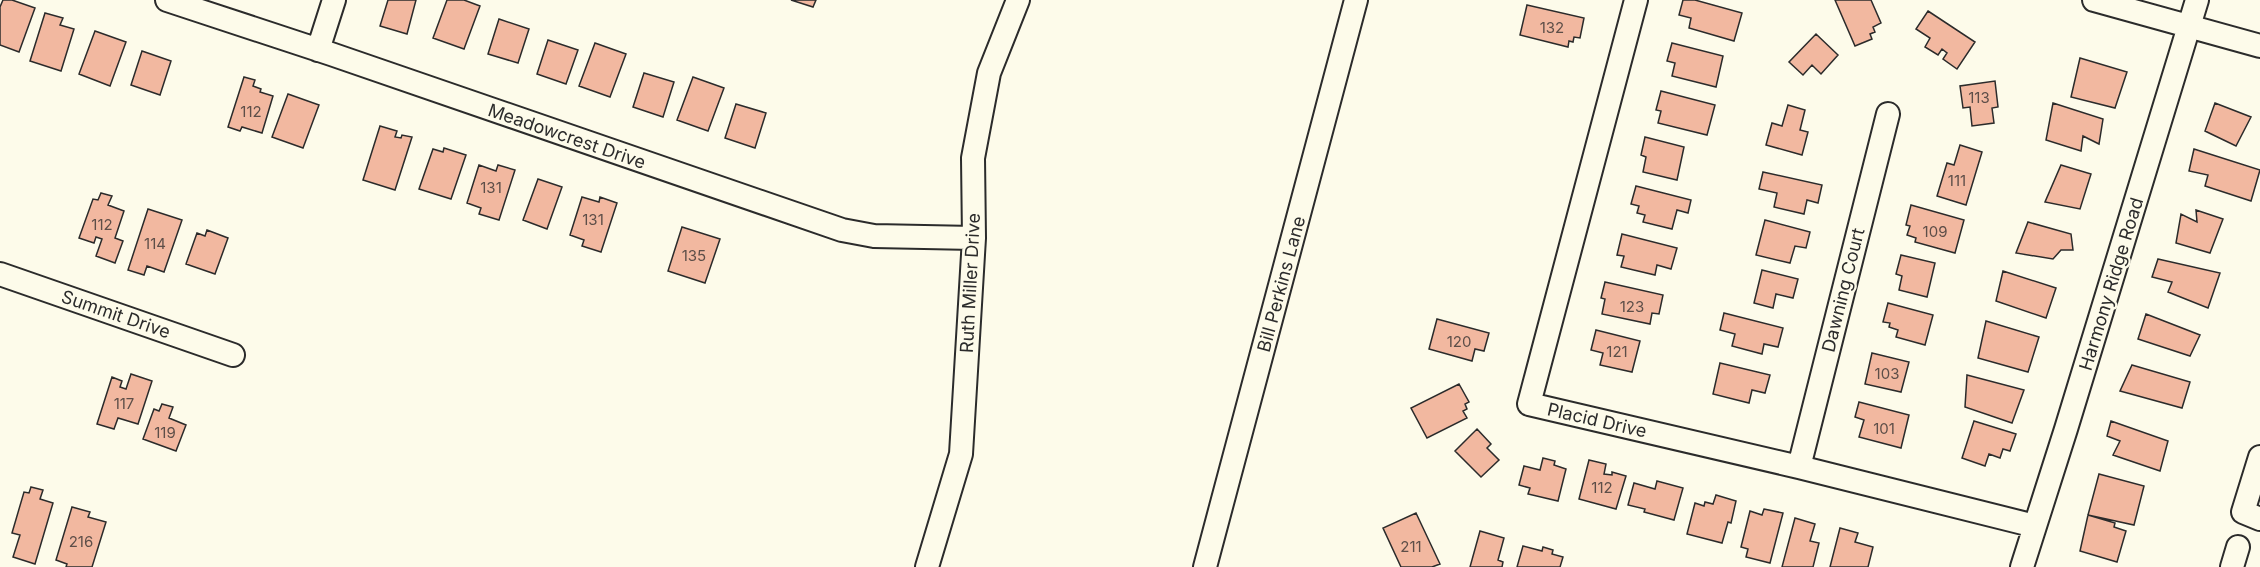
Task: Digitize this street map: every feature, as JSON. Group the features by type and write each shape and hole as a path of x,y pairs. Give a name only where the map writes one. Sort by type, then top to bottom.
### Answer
{"street":[{"name":"Meadowcrest Drive","path":"166,0 842,230 874,236 974,238"},
{"path":"318,50 334,0"},
{"name":"Ruth Miller Drive","path":"927,567 961,454 974,238 973,158 989,73 1018,0"},
{"name":"Bill Perkins Lane","path":"1205,567 1356,0"},
{"name":"Placid Drive","path":"1636,0 1529,404 1799,467 2035,526"},
{"path":"2094,0 2260,46"},
{"name":"Harmony Ridge Road","path":"2022,567 2197,0"},
{"name":"Dawning Court","path":"1799,467 1888,114"},
{"name":"Summit Drive","path":"0,274 233,355"},
{"path":"2260,457 2243,512 2260,519"}],"building":[{"path":"3,0 12,0 35,8 19,52 0,45 0,7"},
{"path":"388,0 416,0 407,34 380,26"},
{"path":"447,0 464,0 480,6 464,49 433,38"},
{"path":"791,0 816,0 813,7"},
{"path":"1683,0 1695,0 1742,13 1734,41 1689,28 1691,18 1679,15"},
{"path":"1835,0 1871,0 1881,23 1873,27 1875,32 1870,34 1872,39 1855,46"},
{"path":"1527,5 1584,18 1580,38 1574,37 1573,42 1569,41 1568,47 1520,35"},
{"path":"1928,11 1975,42 1957,69 1943,59 1947,53 1942,49 1938,55 1925,47 1930,38 1916,29"},
{"path":"45,13 63,18 60,25 74,29 61,71 30,61"},
{"path":"499,19 529,29 518,63 488,54"},
{"path":"95,31 126,42 110,86 79,74"},
{"path":"1816,34 1838,55 1821,74 1812,65 1803,75 1789,62"},
{"path":"548,40 578,50 566,84 537,74"},
{"path":"595,43 626,54 610,97 579,86"},
{"path":"1672,43 1723,56 1716,87 1672,76 1675,63 1667,61"},
{"path":"142,51 171,61 160,95 131,85"},
{"path":"2080,58 2127,72 2115,108 2071,97"},
{"path":"644,73 674,82 663,117 633,107"},
{"path":"244,77 255,80 253,86 261,89 260,92 273,96 262,133 242,127 240,131 228,127"},
{"path":"693,77 724,88 708,131 677,120"},
{"path":"1995,81 1998,107 1992,108 1994,123 1972,126 1970,107 1963,108 1960,86"},
{"path":"1661,91 1715,105 1707,135 1658,123 1661,111 1656,110"},
{"path":"288,94 319,105 303,148 272,137"},
{"path":"2053,103 2103,119 2099,144 2083,136 2081,151 2046,140"},
{"path":"2215,103 2251,117 2236,146 2205,131"},
{"path":"736,104 766,113 755,148 725,138"},
{"path":"1788,105 1805,110 1800,130 1808,132 1802,155 1766,145 1772,123 1782,126"},
{"path":"380,126 397,131 395,137 401,138 402,135 412,137 395,190 363,180"},
{"path":"1645,137 1684,147 1677,180 1643,172 1646,157 1641,155"},
{"path":"1960,145 1982,152 1966,205 1937,196 1947,163 1954,165"},
{"path":"444,148 466,155 451,199 419,189 433,149 443,152"},
{"path":"2194,149 2260,170 2251,201 2205,186 2208,175 2189,171"},
{"path":"479,165 496,171 498,165 515,170 499,220 479,214 481,208 467,203"},
{"path":"2061,165 2091,174 2080,209 2045,202"},
{"path":"1763,172 1822,185 1818,203 1807,200 1804,214 1774,207 1777,193 1759,189"},
{"path":"538,179 562,187 547,229 523,220"},
{"path":"1636,186 1691,200 1688,213 1677,210 1672,229 1643,222 1645,215 1637,213 1639,206 1631,204"},
{"path":"101,193 112,196 108,205 124,211 115,238 123,241 115,263 96,256 102,239 96,237 94,243 79,238 93,199 98,200"},
{"path":"582,197 599,202 600,197 617,203 601,252 582,246 584,240 570,235"},
{"path":"1911,205 1964,220 1955,253 1915,242 1916,238 1907,235 1910,226 1906,225"},
{"path":"148,209 182,220 164,272 147,266 144,275 128,270"},
{"path":"2196,210 2223,219 2210,253 2176,243 2181,214 2197,222"},
{"path":"1765,220 1810,232 1806,248 1795,246 1790,263 1756,255"},
{"path":"2028,222 2071,234 2073,250 2061,250 2053,259 2016,253"},
{"path":"682,227 720,239 705,283 668,271"},
{"path":"207,230 228,238 215,274 186,264 197,233 205,236"},
{"path":"1622,234 1677,248 1671,269 1657,265 1655,275 1621,267 1624,256 1617,255"},
{"path":"1901,255 1935,263 1927,297 1899,290 1902,276 1896,274"},
{"path":"2158,259 2220,273 2208,308 2168,292 2172,282 2152,277"},
{"path":"1762,270 1798,279 1793,298 1776,294 1773,308 1754,303"},
{"path":"2003,271 2056,288 2046,318 1996,301"},
{"path":"1605,282 1663,295 1659,314 1652,313 1650,324 1602,314 1605,299 1601,298"},
{"path":"1888,303 1933,315 1925,345 1896,337 1898,330 1889,327 1890,323 1883,322"},
{"path":"1724,313 1783,328 1778,347 1764,344 1762,354 1732,346 1735,334 1720,330"},
{"path":"2146,314 2200,335 2190,356 2138,339"},
{"path":"1437,319 1489,333 1484,351 1475,349 1472,361 1429,349"},
{"path":"1986,321 2039,337 2028,372 1978,358"},
{"path":"1596,330 1640,341 1632,372 1600,365 1603,353 1591,350"},
{"path":"1872,353 1909,362 1901,392 1865,384"},
{"path":"1720,363 1770,375 1765,393 1752,390 1749,403 1713,394"},
{"path":"2132,365 2190,382 2182,408 2120,391"},
{"path":"131,374 152,381 138,424 118,418 114,429 97,424 112,377 122,381 120,387 126,389"},
{"path":"1967,375 2024,390 2012,423 1965,407"},
{"path":"1459,384 1469,402 1465,404 1467,409 1463,411 1467,418 1427,438 1411,408"},
{"path":"1859,402 1909,415 1901,448 1859,437 1864,420 1855,417"},
{"path":"162,404 173,407 169,418 186,425 176,451 143,439 154,409 159,411"},
{"path":"1974,421 2016,434 2010,451 2003,449 2000,458 1989,454 1985,466 1962,458"},
{"path":"2111,421 2168,441 2160,471 2113,455 2120,441 2107,436"},
{"path":"1477,429 1491,444 1487,448 1499,460 1481,477 1455,451"},
{"path":"1543,458 1555,461 1554,465 1566,469 1558,501 1528,494 1530,488 1519,485 1524,466 1540,470"},
{"path":"1589,460 1606,464 1604,474 1612,475 1612,472 1626,476 1616,509 1579,499"},
{"path":"2099,474 2144,486 2134,525 2088,515"},
{"path":"1657,481 1683,488 1674,520 1628,505 1634,483 1655,489"},
{"path":"31,487 43,490 40,499 53,503 35,564 13,557 20,535 12,533 24,492 29,493"},
{"path":"1716,495 1736,501 1731,523 1728,522 1722,543 1687,534 1695,503 1704,506 1705,502 1713,504"},
{"path":"72,507 90,512 88,517 106,522 92,567 66,567 67,564 56,560"},
{"path":"1764,509 1783,513 1770,563 1746,557 1748,549 1741,547 1750,511 1762,515"},
{"path":"1416,513 1440,564 1432,567 1401,567 1383,528"},
{"path":"2088,515 2115,523 2114,527 2126,531 2117,562 2080,551"},
{"path":"1795,518 1815,524 1810,541 1819,543 1813,567 1782,567"},
{"path":"1840,528 1858,533 1855,542 1873,547 1868,567 1830,567"},
{"path":"1480,531 1504,538 1498,560 1503,562 1502,567 1470,567"},
{"path":"1523,546 1542,551 1543,547 1553,550 1552,554 1563,557 1560,567 1517,567"}]}
